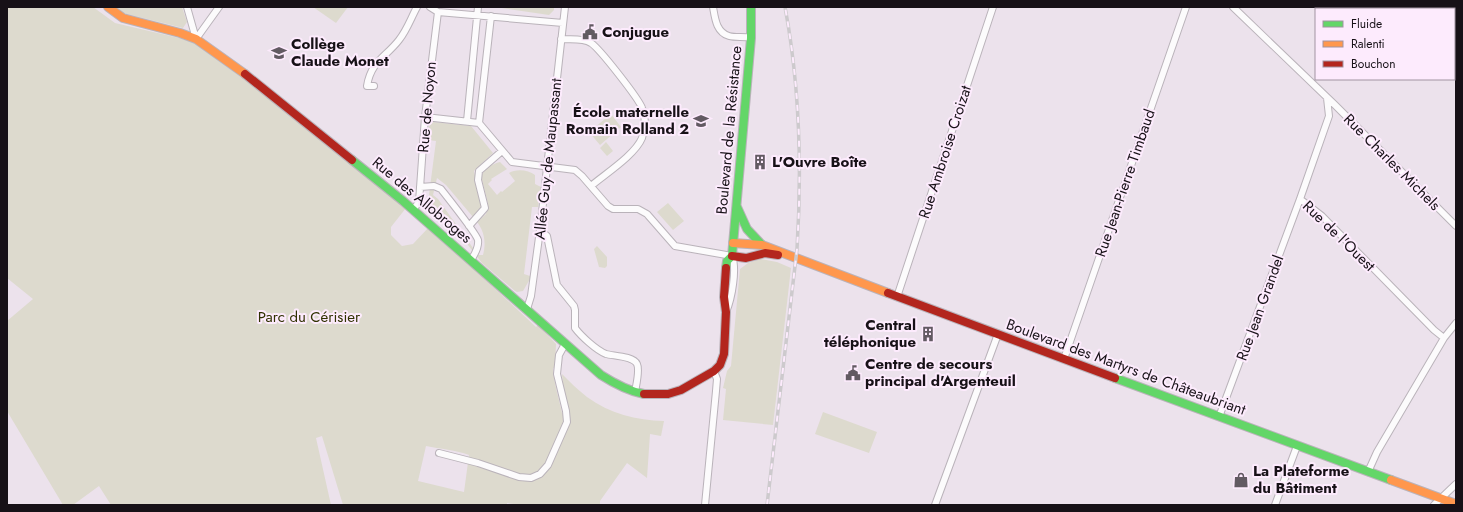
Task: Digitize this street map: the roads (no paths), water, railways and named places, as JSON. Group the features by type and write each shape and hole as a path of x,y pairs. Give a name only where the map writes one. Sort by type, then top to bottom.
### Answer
{"main road":[{"name":"Rue des Allobroges","path":"108,7 123,18 180,33 196,39 264,88 413,210 607,379 635,392 647,394 668,394 681,390 714,371"},
{"name":"Boulevard de la Résistance","path":"714,371 723,359 726,312 724,297 726,269 727,261 732,256 751,38 751,7"},
{"name":"Boulevard des Martyrs de Châteaubriant","path":"736,204 747,229 762,245"},
{"name":"Boulevard des Martyrs de Châteaubriant","path":"733,243 762,245 1064,360 1456,504"},
{"name":"Boulevard des Martyrs de Châteaubriant","path":"732,256 746,258 765,253 787,255"}],"street":[{"path":"187,7 196,39"},
{"path":"196,39 219,7"},
{"path":"374,86 367,86 371,71 378,61 399,40 417,7"},
{"path":"430,7 438,12 477,14 563,23"},
{"path":"467,121 478,7"},
{"name":"Allée Guy de Maupassant","path":"527,310 540,230 565,7"},
{"path":"713,7 716,24 719,29 729,36 745,36 751,38"},
{"name":"Rue Ambroise Croizat","path":"897,297 993,7"},
{"name":"Rue Jean-Pierre Timbaud","path":"1064,360 1186,7"},
{"path":"1233,7 1327,98"},
{"name":"Rue de Noyon","path":"413,210 419,202 425,117 438,12"},
{"path":"479,123 491,16"},
{"path":"561,39 583,40 591,43 600,52 638,100 644,114 645,123 642,138 634,150 591,186"},
{"path":"471,72 484,74"},
{"name":"Rue de l'Ouest","path":"1327,98 1329,116 1300,199 1322,216 1434,330 1444,338"},
{"name":"Rue Charles Michels","path":"1327,98 1456,226"},
{"path":"425,117 479,123 512,162 576,170 608,206 618,209 638,209 647,214 675,246 732,256"},
{"path":"469,226 485,208 478,180 479,171 502,151"},
{"path":"420,186 434,186 441,189 478,239 478,246 475,254 470,260"},
{"name":"Rue Jean Grandel","path":"1220,417 1300,199"},
{"path":"540,230 547,236 557,285 574,306 575,328 605,354 629,358 637,364 638,369 635,392"},
{"path":"1368,472 1376,452 1444,338 1456,324"},
{"path":"935,505 998,334"},
{"path":"439,453 478,463 519,477 531,478 540,474 548,465 567,422 557,374 559,355 566,344"},
{"path":"705,505 717,379 714,371"},
{"path":"1276,505 1297,446"},
{"path":"1434,505 1456,484"}],"railway":[{"path":"767,505 797,249 799,219 797,97 785,7"}],"place":[{"name":"Conjugue","path":"590,32"},
{"name":"Collège Claude Monet","path":"279,53"},
{"name":"École maternelle Romain Rolland 2","path":"701,121"},
{"name":"L'Ouvre Boîte","path":"760,162"},
{"name":"Central téléphonique","path":"928,334"},
{"name":"Centre de secours principal d'Argenteuil","path":"853,373"},
{"name":"La Plateforme du Bâtiment","path":"1241,480"}],"park label":[{"name":"Parc du Cérisier","path":"309,317"}]}
